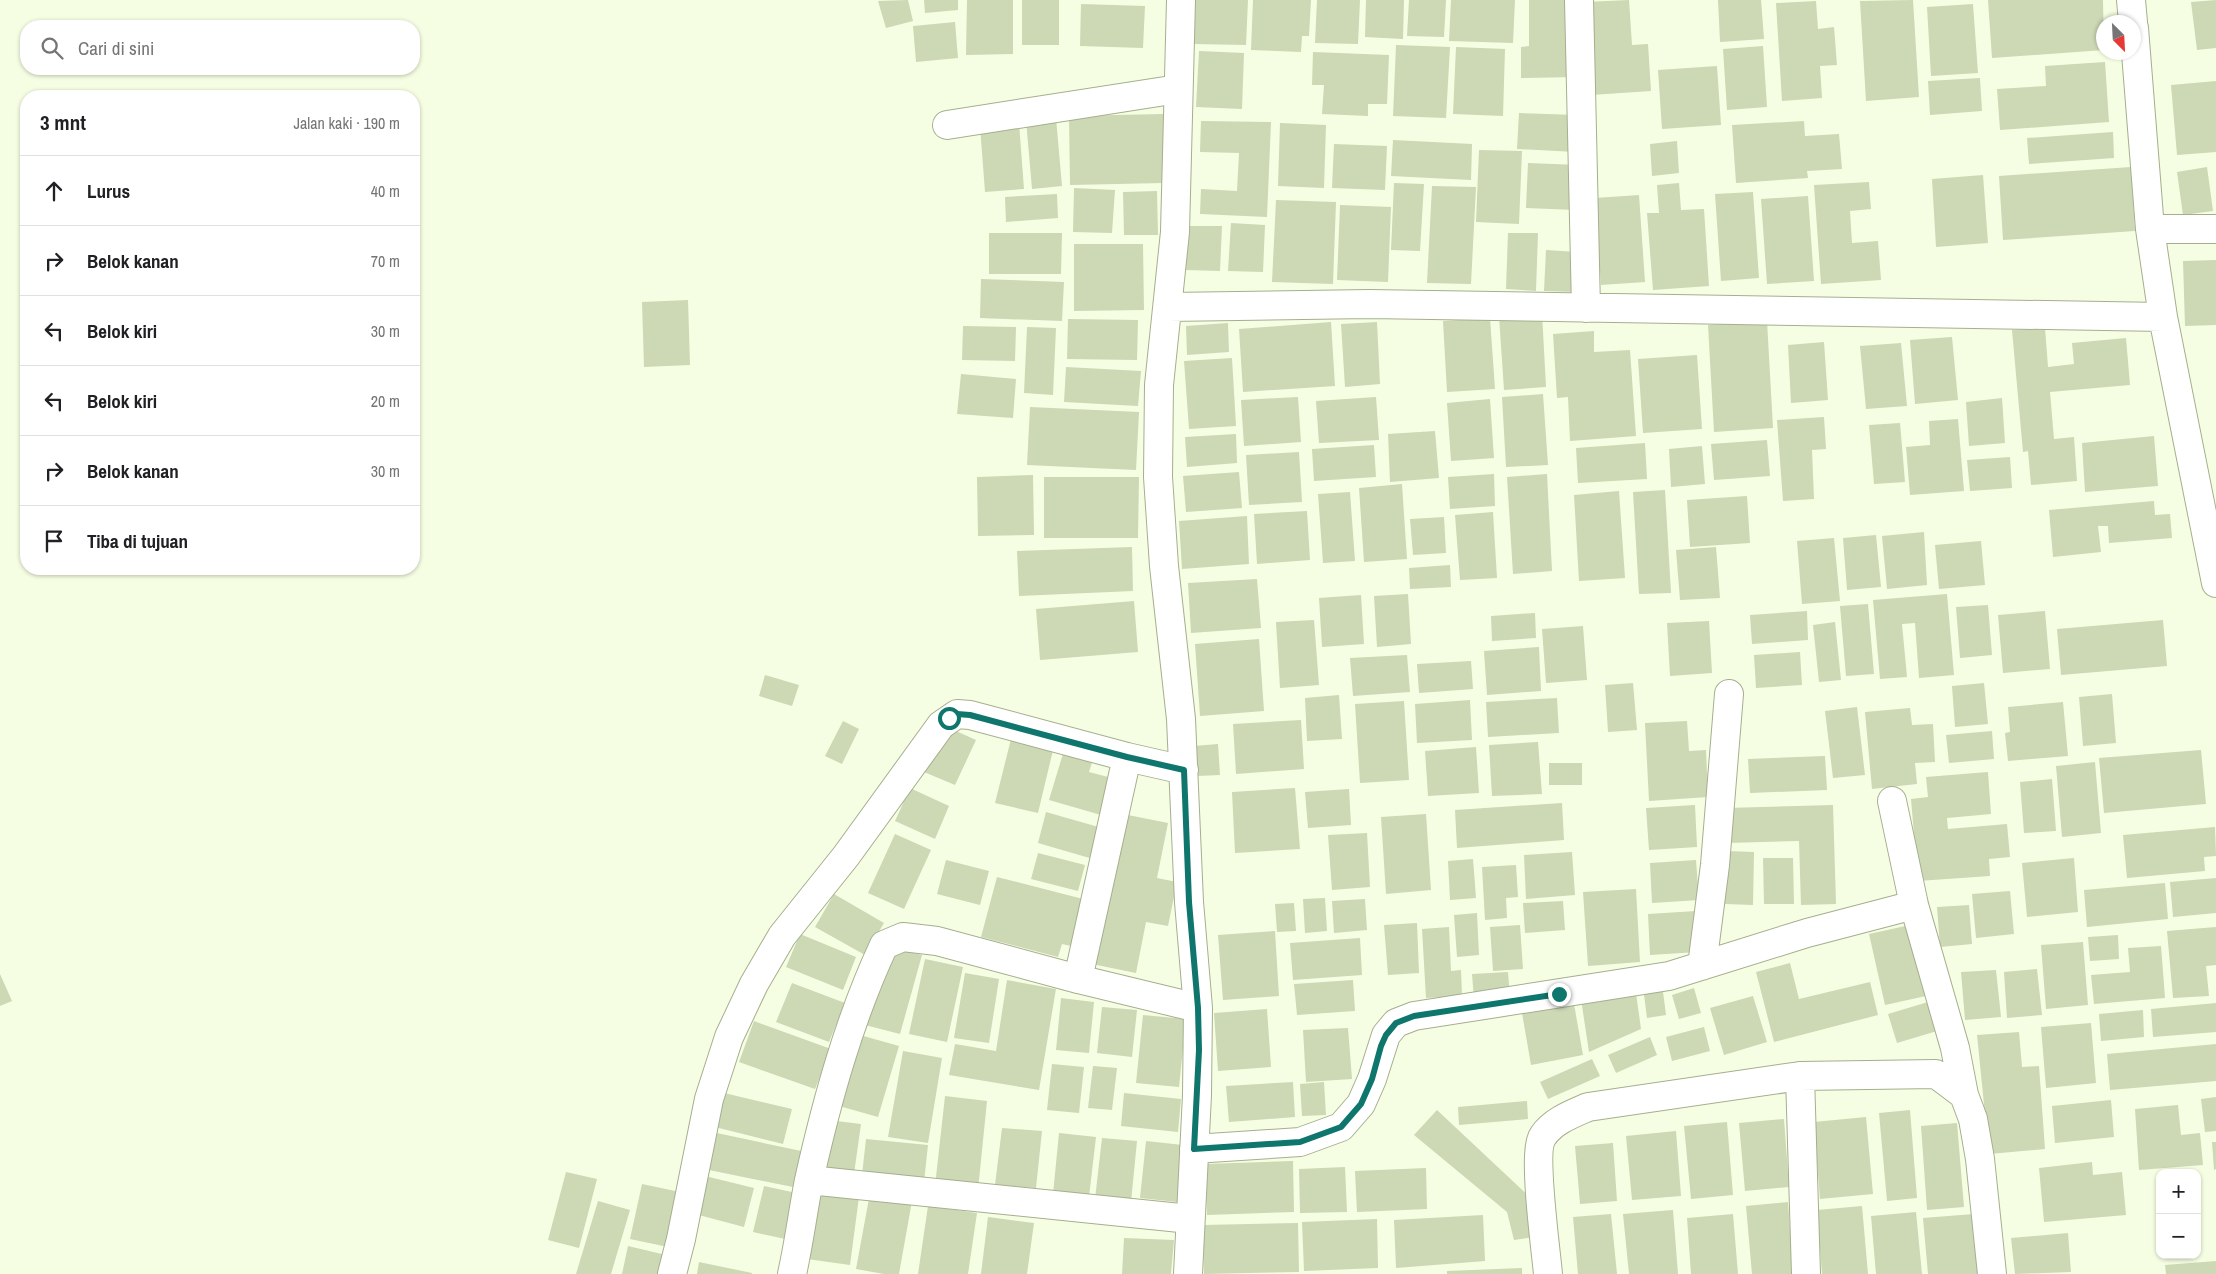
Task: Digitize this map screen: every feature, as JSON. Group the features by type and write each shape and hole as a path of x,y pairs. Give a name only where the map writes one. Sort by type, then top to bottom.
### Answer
{"street":[{"path":"1181,0 1175,232 1159,385 1158,477 1164,566 1177,671 1184,770 1189,911 1198,1008 1199,1050 1188,1274"},
{"path":"1579,0 1586,308"},
{"path":"2131,0 2132,15"},
{"path":"2137,60 2150,229 2164,317 2216,583"},
{"path":"947,125 1178,89"},
{"path":"2150,229 2216,229"},
{"path":"1168,307 1369,304 2164,317"},
{"path":"1702,966 1715,865 1729,694"},
{"path":"672,1274 681,1239 709,1099 729,1037 754,984 782,936 846,856 941,726 957,714 970,715 1127,757 1184,770"},
{"path":"1078,979 1127,757"},
{"path":"1892,801 1914,905 1955,1048 1964,1095 1973,1119 1980,1158 1992,1274"},
{"path":"1194,1149 1300,1142 1341,1127 1361,1104 1372,1079 1386,1035 1396,1023 1414,1016 1669,976 1807,933 1914,905"},
{"path":"792,1274 809,1180 843,1049 868,979 884,945 903,937 937,941 1078,979 1198,1008"},
{"path":"1548,1274 1539,1158 1542,1137 1559,1120 1588,1107 1800,1076 1936,1074 1964,1095"},
{"path":"1800,1076 1806,1274"},
{"path":"809,1180 1190,1219"}],"building":[{"path":"908,0 913,21 886,28 878,1"},
{"path":"924,0 958,0 958,10 925,13"},
{"path":"967,0 1013,0 1013,54 966,55"},
{"path":"1022,0 1059,0 1059,45 1022,45"},
{"path":"1195,0 1248,0 1246,45 1193,44"},
{"path":"1253,0 1311,0 1309,36 1302,36 1301,52 1251,50"},
{"path":"1317,0 1360,0 1358,44 1315,43"},
{"path":"1366,0 1404,0 1403,39 1365,37"},
{"path":"1409,0 1446,0 1444,37 1407,36"},
{"path":"1451,0 1515,0 1513,43 1449,41"},
{"path":"1529,0 1576,0 1577,77 1521,78 1521,47 1529,46"},
{"path":"1629,0 1632,45 1648,44 1651,91 1591,95 1585,2"},
{"path":"1718,0 1761,0 1764,39 1720,42"},
{"path":"1913,0 1919,97 1866,101 1860,1"},
{"path":"1988,0 2103,0 2103,15 2096,15 2096,51 1992,58"},
{"path":"2216,0 2216,48 2197,50 2191,2"},
{"path":"1816,1 1818,29 1834,27 1837,65 1820,66 1822,98 1782,101 1776,3"},
{"path":"1081,4 1145,6 1143,48 1080,46"},
{"path":"1973,4 1978,73 1931,76 1927,7"},
{"path":"955,22 958,58 916,62 913,26"},
{"path":"1396,45 1450,47 1446,118 1393,116"},
{"path":"1763,46 1767,107 1727,110 1723,49"},
{"path":"1456,47 1505,49 1503,116 1453,114"},
{"path":"1199,51 1244,53 1242,109 1196,107"},
{"path":"1313,52 1389,55 1387,104 1368,104 1368,116 1322,114 1324,85 1312,85"},
{"path":"2105,62 2109,122 2000,130 1997,89 2046,86 2045,66"},
{"path":"1717,66 1721,125 1662,129 1658,70"},
{"path":"1980,78 1982,111 1930,115 1928,81"},
{"path":"2216,81 2216,152 2177,155 2171,85"},
{"path":"1519,113 1577,115 1575,152 1517,149"},
{"path":"1163,114 1164,183 1070,185 1069,116"},
{"path":"1056,118 1062,186 1032,189 1026,120"},
{"path":"1201,121 1271,122 1267,217 1200,214 1201,189 1237,191 1239,153 1200,152"},
{"path":"1804,121 1805,136 1839,134 1842,169 1807,171 1808,178 1736,183 1732,125"},
{"path":"1019,123 1024,189 985,192 980,126"},
{"path":"1280,123 1326,125 1324,188 1278,186"},
{"path":"2113,132 2114,158 2029,164 2027,138"},
{"path":"1393,140 1472,144 1471,180 1391,176"},
{"path":"1677,141 1679,173 1652,176 1650,144"},
{"path":"1334,144 1387,146 1385,190 1332,188"},
{"path":"1479,150 1522,151 1519,224 1476,222"},
{"path":"1528,163 1578,165 1576,210 1526,208"},
{"path":"2131,167 2135,231 2003,240 1999,176"},
{"path":"2207,167 2213,211 2183,215 2177,172"},
{"path":"1983,175 1988,243 1936,247 1932,179"},
{"path":"1869,182 1871,209 1850,211 1852,243 1878,241 1881,280 1821,284 1814,185"},
{"path":"1394,183 1424,184 1420,251 1391,250"},
{"path":"1679,183 1681,210 1704,209 1709,286 1653,290 1647,213 1659,213 1657,185"},
{"path":"1432,186 1476,187 1471,284 1427,283"},
{"path":"1074,188 1115,190 1112,233 1073,232"},
{"path":"1157,191 1158,235 1124,235 1123,192"},
{"path":"1753,192 1759,278 1721,281 1715,194"},
{"path":"1057,194 1058,218 1006,222 1005,197"},
{"path":"1639,195 1645,282 1601,285 1595,198"},
{"path":"1808,196 1814,281 1767,284 1761,199"},
{"path":"1276,200 1336,202 1333,284 1272,282"},
{"path":"1340,205 1391,207 1388,282 1337,280"},
{"path":"1231,223 1265,225 1263,272 1228,271"},
{"path":"1188,226 1222,226 1220,271 1186,270"},
{"path":"989,233 1062,233 1061,274 989,274"},
{"path":"1508,233 1538,233 1536,291 1506,289"},
{"path":"1074,244 1143,244 1144,310 1074,311"},
{"path":"1546,250 1577,252 1575,292 1544,291"},
{"path":"2216,260 2216,325 2185,326 2183,261"},
{"path":"981,279 1064,282 1062,321 980,318"},
{"path":"688,300 690,365 644,367 642,302"},
{"path":"1542,313 1546,387 1504,390 1499,316"},
{"path":"1490,318 1495,389 1447,392 1443,321"},
{"path":"1068,319 1138,320 1137,360 1067,359"},
{"path":"1767,321 1773,428 1714,432 1708,325"},
{"path":"1331,322 1335,386 1243,392 1239,329"},
{"path":"1377,322 1380,384 1345,387 1341,324"},
{"path":"1228,323 1229,352 1187,355 1186,326"},
{"path":"963,326 1016,327 1015,361 962,360"},
{"path":"1027,327 1056,328 1053,395 1024,393"},
{"path":"2045,328 2048,367 2074,364 2072,343 2126,338 2130,385 2050,392 2054,439 2074,437 2077,481 2031,485 2028,451 2023,452 2012,330"},
{"path":"1594,331 1594,352 1630,350 1636,436 1570,441 1568,397 1557,398 1553,334"},
{"path":"1952,337 1958,400 1915,404 1910,340"},
{"path":"1824,342 1828,400 1791,403 1788,345"},
{"path":"1901,343 1907,406 1866,409 1860,346"},
{"path":"1697,355 1702,429 1643,433 1638,359"},
{"path":"1232,358 1236,426 1189,429 1184,361"},
{"path":"1066,367 1141,371 1138,406 1064,402"},
{"path":"961,374 1016,379 1013,418 957,414"},
{"path":"1543,394 1548,465 1506,467 1502,397"},
{"path":"1298,397 1301,442 1244,446 1241,400"},
{"path":"1376,397 1379,440 1319,443 1316,401"},
{"path":"2002,398 2005,443 1969,446 1966,402"},
{"path":"1490,399 1494,458 1451,461 1447,403"},
{"path":"1030,407 1139,412 1136,470 1027,465"},
{"path":"1824,417 1826,449 1812,450 1814,499 1783,501 1777,420"},
{"path":"1958,419 1964,491 1910,495 1906,447 1930,445 1929,421"},
{"path":"1900,423 1905,482 1874,484 1869,425"},
{"path":"1435,431 1439,478 1390,482 1388,434"},
{"path":"1236,434 1237,463 1187,467 1185,437"},
{"path":"2154,436 2158,486 2085,492 2082,443"},
{"path":"1767,440 1770,476 1714,480 1711,444"},
{"path":"1645,443 1647,479 1578,483 1576,448"},
{"path":"1374,445 1376,477 1314,481 1312,449"},
{"path":"1702,446 1705,484 1671,487 1669,449"},
{"path":"1299,452 1302,502 1249,505 1246,455"},
{"path":"2010,457 2012,488 1970,491 1967,460"},
{"path":"1239,472 1242,508 1186,512 1183,476"},
{"path":"1494,474 1495,506 1450,509 1448,477"},
{"path":"1547,474 1552,571 1513,574 1507,477"},
{"path":"1033,475 1034,535 978,536 977,477"},
{"path":"1044,477 1139,477 1138,538 1044,538"},
{"path":"1402,484 1407,559 1364,562 1359,488"},
{"path":"1665,490 1671,593 1639,594 1633,492"},
{"path":"1619,491 1625,578 1579,581 1574,495"},
{"path":"1350,492 1355,561 1323,563 1318,494"},
{"path":"1747,496 1750,543 1690,547 1687,500"},
{"path":"2154,501 2155,515 2170,514 2172,538 2109,543 2108,526 2098,526 2101,552 2053,557 2049,510"},
{"path":"1307,511 1310,560 1257,564 1254,514"},
{"path":"1493,512 1497,578 1460,580 1455,515"},
{"path":"1247,516 1249,564 1182,569 1179,521"},
{"path":"1444,517 1446,553 1413,555 1410,519"},
{"path":"1924,532 1927,585 1887,589 1882,536"},
{"path":"1876,535 1881,587 1847,590 1843,538"},
{"path":"1834,538 1840,601 1802,604 1797,541"},
{"path":"1981,541 1985,585 1939,589 1935,545"},
{"path":"1132,547 1133,591 1019,596 1017,551"},
{"path":"1716,547 1720,598 1680,600 1676,550"},
{"path":"1450,565 1451,587 1410,589 1409,568"},
{"path":"1257,579 1261,628 1191,633 1188,583"},
{"path":"1408,594 1411,644 1377,647 1374,596"},
{"path":"1947,594 1954,675 1919,678 1915,623 1902,624 1907,677 1880,679 1873,600"},
{"path":"1361,595 1364,644 1322,647 1319,598"},
{"path":"1134,601 1138,652 1040,660 1036,609"},
{"path":"1868,604 1874,674 1846,676 1840,606"},
{"path":"1988,605 1992,655 1960,658 1956,607"},
{"path":"1807,611 1808,640 1752,644 1750,615"},
{"path":"2045,611 2050,669 2003,673 1998,615"},
{"path":"1535,613 1536,638 1492,641 1491,616"},
{"path":"1314,620 1319,685 1280,688 1276,622"},
{"path":"2163,620 2167,666 2061,675 2057,629"},
{"path":"1709,621 1712,673 1670,676 1667,623"},
{"path":"1835,622 1841,680 1819,682 1813,625"},
{"path":"1583,626 1587,680 1546,683 1542,629"},
{"path":"1259,639 1264,711 1200,716 1195,644"},
{"path":"1539,647 1541,691 1487,695 1484,651"},
{"path":"1800,652 1802,685 1756,688 1754,655"},
{"path":"1407,655 1410,692 1353,696 1350,658"},
{"path":"1471,661 1473,689 1419,693 1417,664"},
{"path":"765,675 799,685 792,706 759,696"},
{"path":"1633,683 1637,730 1608,732 1605,685"},
{"path":"1984,683 1988,724 1955,727 1952,686"},
{"path":"2112,694 2116,743 2083,746 2079,697"},
{"path":"1339,695 1342,739 1307,741 1305,698"},
{"path":"1557,698 1559,733 1488,737 1486,702"},
{"path":"1470,700 1472,740 1417,743 1415,704"},
{"path":"1404,701 1409,780 1360,783 1355,704"},
{"path":"2063,702 2068,756 2008,761 2005,733 2010,732 2008,707"},
{"path":"1857,707 1865,775 1833,778 1825,711"},
{"path":"1910,708 1912,725 1933,724 1935,762 1915,763 1917,784 1872,789 1865,712"},
{"path":"1301,720 1304,769 1236,774 1233,724"},
{"path":"843,721 859,729 842,764 825,756"},
{"path":"1687,721 1689,751 1706,750 1708,797 1649,801 1645,723"},
{"path":"945,726 976,740 955,785 924,772"},
{"path":"1992,731 1994,759 1949,763 1946,735"},
{"path":"1012,735 1054,746 1038,813 995,803"},
{"path":"1538,742 1542,794 1492,796 1489,745"},
{"path":"1218,744 1220,775 1197,776 1194,746"},
{"path":"1065,747 1094,756 1089,772 1112,778 1101,815 1049,800"},
{"path":"1476,747 1479,793 1428,796 1425,751"},
{"path":"2201,750 2206,804 2104,813 2099,758"},
{"path":"1825,756 1827,790 1750,793 1748,759"},
{"path":"2095,762 2101,833 2062,837 2056,766"},
{"path":"1549,763 1582,763 1582,785 1549,785"},
{"path":"1988,772 1991,814 1947,818 1948,829 2007,824 2010,857 1989,859 1990,876 1918,881 1911,799 1928,797 1926,777"},
{"path":"2052,779 2056,831 2024,833 2020,782"},
{"path":"910,788 949,806 935,839 895,821"},
{"path":"1295,788 1300,849 1235,853 1232,792"},
{"path":"1349,789 1351,825 1308,828 1305,792"},
{"path":"1562,803 1564,840 1457,848 1455,810"},
{"path":"1695,805 1697,847 1649,850 1646,808"},
{"path":"1833,805 1836,904 1801,905 1799,841 1727,843 1726,808"},
{"path":"1046,812 1102,828 1093,859 1038,843"},
{"path":"1118,813 1168,823 1157,878 1177,882 1168,926 1146,922 1136,973 1087,963"},
{"path":"1426,814 1431,890 1386,894 1381,817"},
{"path":"2215,827 2216,856 2204,857 2205,871 2127,878 2123,835"},
{"path":"1367,833 1370,887 1332,890 1328,835"},
{"path":"895,834 931,850 904,909 868,893"},
{"path":"1727,851 1754,852 1753,905 1725,904"},
{"path":"1572,852 1575,895 1526,899 1524,855"},
{"path":"1038,853 1085,865 1078,891 1031,879"},
{"path":"1763,858 1793,858 1794,904 1764,904"},
{"path":"2074,858 2078,912 2027,917 2022,863"},
{"path":"1473,859 1476,898 1450,900 1448,861"},
{"path":"946,860 989,871 980,905 937,894"},
{"path":"1696,860 1699,900 1652,903 1650,863"},
{"path":"1516,865 1518,897 1506,898 1507,918 1485,920 1482,867"},
{"path":"997,877 1083,899 1071,946 1062,944 1058,957 981,937"},
{"path":"2216,878 2216,913 2173,917 2170,882"},
{"path":"2165,883 2168,919 2087,927 2084,890"},
{"path":"1636,889 1640,962 1588,966 1583,892"},
{"path":"2010,891 2014,934 1976,938 1972,894"},
{"path":"834,894 884,923 865,955 815,927"},
{"path":"1325,898 1327,931 1305,933 1303,899"},
{"path":"1365,899 1367,930 1334,933 1332,901"},
{"path":"1563,901 1565,930 1525,933 1523,903"},
{"path":"1294,903 1296,931 1277,932 1275,904"},
{"path":"1969,905 1972,944 1940,947 1937,907"},
{"path":"1696,911 1698,952 1650,955 1648,914"},
{"path":"1477,913 1479,955 1457,957 1454,915"},
{"path":"1417,923 1419,973 1388,975 1384,925"},
{"path":"1520,925 1523,969 1493,971 1490,927"},
{"path":"1910,925 1926,996 1885,1005 1869,934"},
{"path":"1449,927 1451,971 1461,970 1462,996 1426,998 1422,929"},
{"path":"2216,927 2216,965 2206,966 2209,996 2173,998 2167,931"},
{"path":"1275,931 1279,996 1223,1000 1218,935"},
{"path":"800,934 856,957 843,990 786,967"},
{"path":"2118,935 2119,959 2090,961 2088,937"},
{"path":"1360,938 1362,975 1293,980 1290,943"},
{"path":"2083,942 2088,1005 2046,1009 2041,945"},
{"path":"886,946 922,955 900,1034 865,1025"},
{"path":"2161,946 2165,998 2094,1004 2091,975 2130,972 2128,948"},
{"path":"925,959 963,967 947,1042 909,1034"},
{"path":"1790,963 1799,999 1870,982 1878,1015 1774,1042 1756,972"},
{"path":"2037,969 2042,1015 2007,1018 2004,972"},
{"path":"1996,970 2001,1017 1965,1020 1961,972"},
{"path":"1508,972 1510,997 1474,999 1472,974"},
{"path":"965,973 999,979 989,1043 954,1038"},
{"path":"0,974 12,1001 0,1006"},
{"path":"1007,980 1056,989 1039,1090 949,1075 955,1044 996,1051"},
{"path":"1353,980 1355,1011 1297,1015 1294,984"},
{"path":"792,983 845,1003 829,1042 776,1022"},
{"path":"1662,984 1666,1015 1647,1018 1643,987"},
{"path":"1694,988 1701,1013 1679,1019 1672,995"},
{"path":"1636,993 1641,1029 1589,1052 1581,999"},
{"path":"1753,996 1767,1042 1724,1055 1710,1008"},
{"path":"1061,998 1094,1002 1089,1053 1056,1050"},
{"path":"1928,1002 1937,1031 1897,1043 1888,1014"},
{"path":"2216,1003 2216,1032 2153,1037 2151,1009"},
{"path":"1574,1004 1583,1055 1531,1065 1522,1013"},
{"path":"1102,1007 1137,1010 1132,1057 1097,1053"},
{"path":"1267,1009 1271,1067 1218,1071 1214,1013"},
{"path":"2143,1010 2144,1037 2101,1041 2099,1014"},
{"path":"1143,1015 1186,1019 1179,1087 1136,1083"},
{"path":"754,1021 831,1049 815,1089 739,1062"},
{"path":"2091,1023 2096,1083 2046,1088 2041,1027"},
{"path":"1704,1027 1710,1051 1672,1061 1666,1037"},
{"path":"1348,1028 1352,1079 1306,1082 1303,1030"},
{"path":"2019,1032 2022,1067 2039,1066 2045,1149 1989,1154 1977,1035"},
{"path":"860,1035 899,1046 878,1117 839,1106"},
{"path":"1650,1037 1657,1055 1616,1073 1608,1055"},
{"path":"2216,1044 2216,1081 2110,1090 2107,1054"},
{"path":"903,1051 942,1058 928,1143 888,1137"},
{"path":"1592,1059 1600,1076 1548,1099 1540,1082"},
{"path":"1052,1064 1084,1067 1079,1113 1047,1110"},
{"path":"1093,1066 1117,1068 1112,1110 1088,1108"},
{"path":"1293,1082 1295,1117 1229,1122 1226,1086"},
{"path":"1324,1082 1326,1115 1302,1116 1300,1084"},
{"path":"720,1092 792,1109 783,1144 711,1126"},
{"path":"1124,1093 1181,1099 1178,1132 1121,1126"},
{"path":"945,1096 987,1101 978,1190 935,1186"},
{"path":"2216,1097 2216,1131 2205,1132 2201,1099"},
{"path":"2111,1100 2114,1137 2055,1143 2052,1106"},
{"path":"1527,1101 1528,1119 1459,1125 1458,1107"},
{"path":"2178,1105 2181,1135 2200,1133 2203,1165 2139,1170 2135,1109"},
{"path":"1437,1110 1534,1201 1540,1236 1514,1240 1507,1212 1414,1135"},
{"path":"1910,1110 1917,1198 1887,1201 1879,1113"},
{"path":"1866,1117 1873,1194 1820,1199 1814,1122"},
{"path":"1784,1119 1789,1187 1745,1191 1739,1123"},
{"path":"828,1120 861,1124 854,1174 822,1170"},
{"path":"1727,1122 1733,1195 1691,1199 1684,1126"},
{"path":"1957,1123 1964,1207 1927,1210 1921,1126"},
{"path":"1002,1128 1042,1131 1036,1188 995,1185"},
{"path":"1676,1131 1681,1196 1632,1200 1626,1136"},
{"path":"712,1132 806,1152 798,1188 704,1169"},
{"path":"1059,1133 1096,1137 1089,1197 1053,1194"},
{"path":"1102,1138 1137,1141 1131,1202 1095,1199"},
{"path":"866,1139 928,1145 924,1182 862,1175"},
{"path":"1146,1141 1183,1145 1177,1202 1140,1198"},
{"path":"2212,1142 2216,1142 2216,1169 2214,1170"},
{"path":"1613,1143 1617,1201 1580,1204 1575,1146"},
{"path":"1293,1161 1294,1212 1207,1215 1205,1164"},
{"path":"2092,1162 2093,1175 2122,1172 2126,1215 2044,1222 2039,1168"},
{"path":"1345,1167 1347,1212 1300,1213 1299,1169"},
{"path":"1426,1168 1427,1209 1357,1212 1355,1171"},
{"path":"566,1172 597,1179 579,1248 548,1240"},
{"path":"705,1176 754,1188 744,1227 695,1214"},
{"path":"642,1184 680,1192 668,1247 630,1239"},
{"path":"764,1186 801,1194 790,1240 753,1232"},
{"path":"817,1191 859,1197 850,1265 807,1259"},
{"path":"870,1193 912,1201 899,1274 884,1274 856,1269"},
{"path":"598,1201 630,1210 611,1274 576,1274"},
{"path":"1788,1202 1793,1274 1752,1274 1746,1206"},
{"path":"928,1206 977,1213 968,1274 918,1274"},
{"path":"1862,1206 1868,1274 1822,1274 1817,1210"},
{"path":"1673,1210 1678,1274 1629,1274 1623,1214"},
{"path":"1916,1212 1922,1274 1876,1274 1871,1216"},
{"path":"1611,1214 1617,1274 1578,1274 1573,1217"},
{"path":"1733,1214 1738,1274 1691,1274 1687,1218"},
{"path":"1974,1214 1979,1274 1928,1274 1923,1218"},
{"path":"1483,1215 1485,1261 1396,1268 1394,1220"},
{"path":"988,1217 1034,1223 1027,1274 981,1274"},
{"path":"1377,1219 1378,1268 1304,1271 1302,1222"},
{"path":"1298,1223 1299,1272 1204,1274 1203,1225"},
{"path":"2068,1233 2071,1272 2015,1274 2011,1238"},
{"path":"1124,1238 1174,1240 1171,1274 1122,1274"},
{"path":"628,1246 666,1255 661,1274 622,1274"},
{"path":"2216,1261 2216,1274 2166,1274 2165,1265"},
{"path":"699,1262 752,1273 752,1274 697,1274"},
{"path":"1522,1268 1522,1274 1447,1274 1447,1271"}],"route":[{"path":"949,718 957,714 970,715 1127,757 1184,770 1191,947 1198,1008 1199,1050 1194,1149 1300,1142 1341,1127 1361,1104 1372,1079 1381,1046 1386,1035 1396,1023 1414,1016 1559,994"}]}
